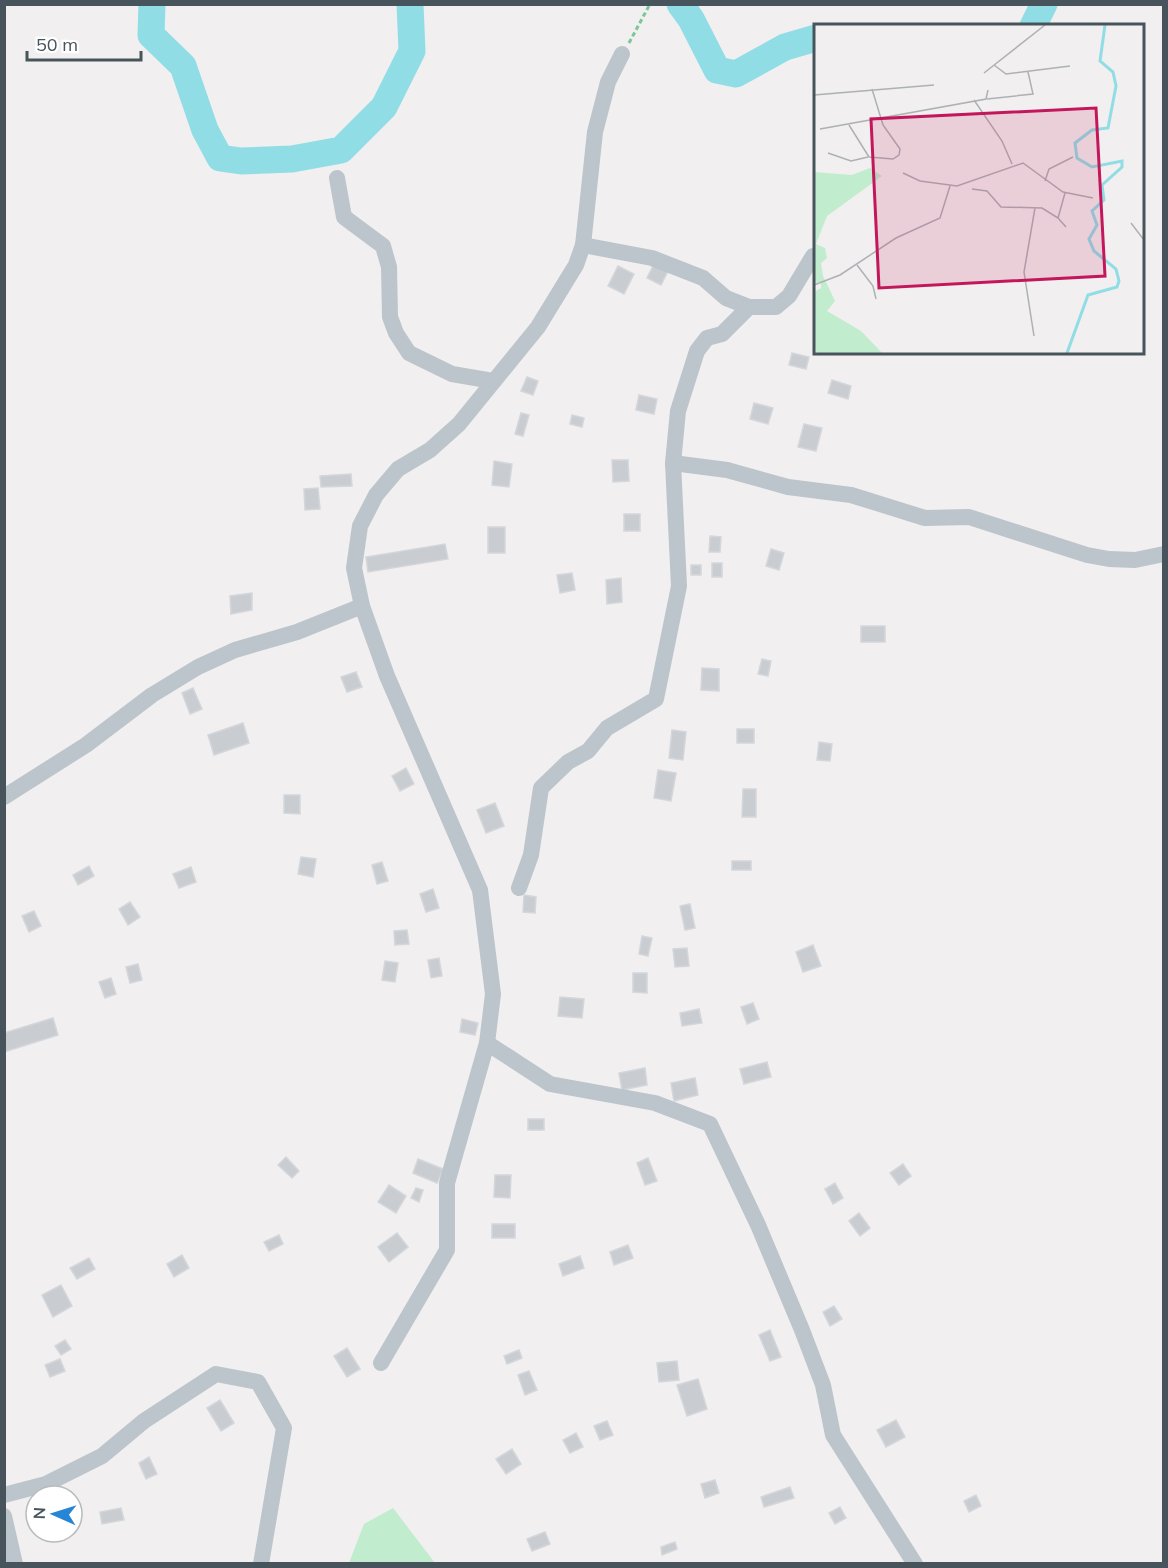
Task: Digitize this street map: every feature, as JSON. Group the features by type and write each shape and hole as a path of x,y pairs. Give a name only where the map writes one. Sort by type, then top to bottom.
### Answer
{"street":[{"path":"381,1363 447,1250 447,1183 487,1043 494,994 480,890 387,676 362,606 354,568 360,526 376,495 398,469 430,450 459,424 538,327 576,265 583,245 595,132 608,82 627,47"},
{"path":"337,178 344,217 383,246 389,267 390,316 396,333 409,353 452,374 493,381"},
{"path":"583,245 652,258 704,278 726,298 749,307 776,307 789,296 813,256"},
{"path":"519,888 531,855 541,788 568,762 588,751 607,728 656,699 679,586 673,463 678,411 697,351 707,338 722,334 749,307"},
{"path":"673,463 727,470 788,487 851,495 925,518 969,517 1087,555 1135,560 1164,554"},
{"path":"4,797 86,745 152,695 198,667 235,650 297,632 362,606"},
{"path":"487,1043 550,1084 655,1103 710,1124 758,1225 802,1330 823,1385 833,1435 915,1563"},
{"path":"4,1495 46,1484 102,1456 144,1421 216,1374 258,1382 284,1428 261,1563"},
{"path":"4,1516 15,1563"}],"path":[{"path":"627,47 650,4"}],"green space":[{"path":"393,1508 435,1563 349,1563 364,1524"}],"building":[{"path":"654,264 668,271 661,285 647,278"},
{"path":"618,266 634,274 624,294 608,286"},
{"path":"792,353 809,357 806,369 789,365"},
{"path":"527,377 538,381 533,395 521,391"},
{"path":"832,380 851,386 848,399 828,393"},
{"path":"639,395 657,399 654,414 636,410"},
{"path":"754,403 773,408 768,424 750,419"},
{"path":"521,413 529,415 523,436 515,434"},
{"path":"572,415 584,418 582,427 570,424"},
{"path":"804,424 822,428 816,451 798,447"},
{"path":"612,460 628,460 629,481 613,482"},
{"path":"494,461 512,464 509,487 492,485"},
{"path":"351,474 352,486 321,487 320,476"},
{"path":"318,488 320,509 305,510 304,489"},
{"path":"624,514 640,514 640,531 624,531"},
{"path":"488,527 505,527 505,553 488,553"},
{"path":"710,536 721,537 720,552 709,552"},
{"path":"445,544 448,559 368,572 366,557"},
{"path":"771,549 784,553 779,570 766,566"},
{"path":"712,563 722,563 722,577 712,577"},
{"path":"691,565 701,565 701,575 691,575"},
{"path":"572,573 575,590 560,593 557,575"},
{"path":"621,578 622,602 607,604 606,580"},
{"path":"252,593 252,610 231,614 230,596"},
{"path":"861,626 885,626 885,642 861,642"},
{"path":"762,659 771,661 768,676 758,674"},
{"path":"702,668 719,669 719,691 701,690"},
{"path":"356,672 362,687 347,692 341,677"},
{"path":"193,688 202,709 190,714 182,693"},
{"path":"243,723 249,743 214,755 208,735"},
{"path":"737,729 754,729 754,743 737,743"},
{"path":"672,730 686,732 683,760 669,758"},
{"path":"819,742 832,744 830,761 817,760"},
{"path":"406,768 414,784 400,791 392,776"},
{"path":"658,770 676,773 671,801 654,798"},
{"path":"743,789 756,789 756,817 742,817"},
{"path":"284,795 300,795 300,814 284,813"},
{"path":"495,803 504,826 486,833 477,810"},
{"path":"301,857 316,859 313,877 298,874"},
{"path":"732,861 751,861 751,870 732,870"},
{"path":"382,862 388,881 377,884 372,865"},
{"path":"89,866 94,876 78,885 73,875"},
{"path":"191,867 196,882 179,888 173,874"},
{"path":"433,889 439,908 426,912 420,894"},
{"path":"524,895 536,897 535,913 523,912"},
{"path":"130,902 140,917 128,925 119,909"},
{"path":"690,904 695,928 685,930 680,906"},
{"path":"34,911 41,926 29,932 22,916"},
{"path":"407,930 409,944 395,945 394,931"},
{"path":"642,936 652,938 648,956 639,954"},
{"path":"813,945 821,966 803,972 796,952"},
{"path":"687,948 689,966 675,967 673,949"},
{"path":"439,958 442,976 431,978 428,960"},
{"path":"385,961 398,963 395,982 382,980"},
{"path":"138,964 142,980 130,983 126,967"},
{"path":"633,973 647,973 647,993 633,992"},
{"path":"111,978 116,994 105,998 99,982"},
{"path":"560,997 584,999 582,1018 558,1016"},
{"path":"753,1003 759,1019 747,1024 741,1007"},
{"path":"699,1009 702,1023 682,1026 680,1013"},
{"path":"53,1018 58,1035 4,1052 4,1033"},
{"path":"462,1019 478,1023 475,1035 460,1032"},
{"path":"767,1062 771,1077 744,1084 740,1069"},
{"path":"645,1068 647,1085 622,1090 619,1073"},
{"path":"695,1078 698,1095 674,1101 671,1083"},
{"path":"528,1119 544,1119 544,1130 528,1130"},
{"path":"286,1157 299,1171 292,1178 278,1165"},
{"path":"648,1158 657,1181 645,1185 637,1163"},
{"path":"418,1159 443,1169 437,1183 413,1173"},
{"path":"903,1164 911,1176 899,1185 890,1173"},
{"path":"495,1175 511,1175 510,1198 494,1197"},
{"path":"835,1183 843,1198 833,1204 825,1189"},
{"path":"389,1185 406,1196 396,1213 378,1202"},
{"path":"416,1188 423,1190 419,1202 411,1198"},
{"path":"859,1213 870,1228 860,1236 849,1221"},
{"path":"492,1224 515,1224 515,1238 492,1238"},
{"path":"397,1233 408,1247 389,1262 378,1247"},
{"path":"279,1235 283,1244 269,1251 264,1242"},
{"path":"628,1245 633,1258 614,1265 610,1252"},
{"path":"182,1255 189,1268 174,1277 167,1264"},
{"path":"580,1256 584,1268 563,1276 559,1264"},
{"path":"89,1258 95,1269 77,1279 70,1268"},
{"path":"61,1285 72,1306 53,1317 42,1295"},
{"path":"834,1306 842,1319 830,1326 823,1312"},
{"path":"770,1330 781,1357 770,1361 759,1335"},
{"path":"65,1340 71,1349 61,1355 55,1346"},
{"path":"347,1348 360,1369 347,1377 334,1356"},
{"path":"519,1350 522,1358 507,1364 504,1356"},
{"path":"60,1359 65,1371 50,1377 45,1365"},
{"path":"677,1361 679,1380 659,1382 657,1363"},
{"path":"529,1371 537,1390 525,1395 518,1375"},
{"path":"698,1379 707,1409 687,1416 677,1385"},
{"path":"220,1400 234,1423 221,1431 207,1408"},
{"path":"896,1420 905,1437 886,1447 877,1430"},
{"path":"607,1421 613,1435 600,1440 594,1426"},
{"path":"576,1433 583,1447 570,1453 563,1440"},
{"path":"512,1449 521,1464 506,1474 496,1459"},
{"path":"149,1457 157,1474 146,1479 139,1463"},
{"path":"715,1480 719,1493 705,1498 701,1484"},
{"path":"790,1487 794,1498 764,1507 761,1497"},
{"path":"976,1495 981,1506 969,1512 964,1501"},
{"path":"840,1507 846,1518 835,1524 829,1513"},
{"path":"121,1508 124,1520 102,1524 100,1512"},
{"path":"545,1532 550,1544 532,1551 527,1539"},
{"path":"675,1542 677,1549 662,1555 661,1547"}],"waterway":[{"path":"152,4 151,35 183,66 205,130 220,158 241,161 292,159 341,150 384,107 412,51 410,4"},
{"path":"680,4 691,19 717,70 736,74 785,47 814,39"},
{"path":"1034,24 1044,4"}]}
